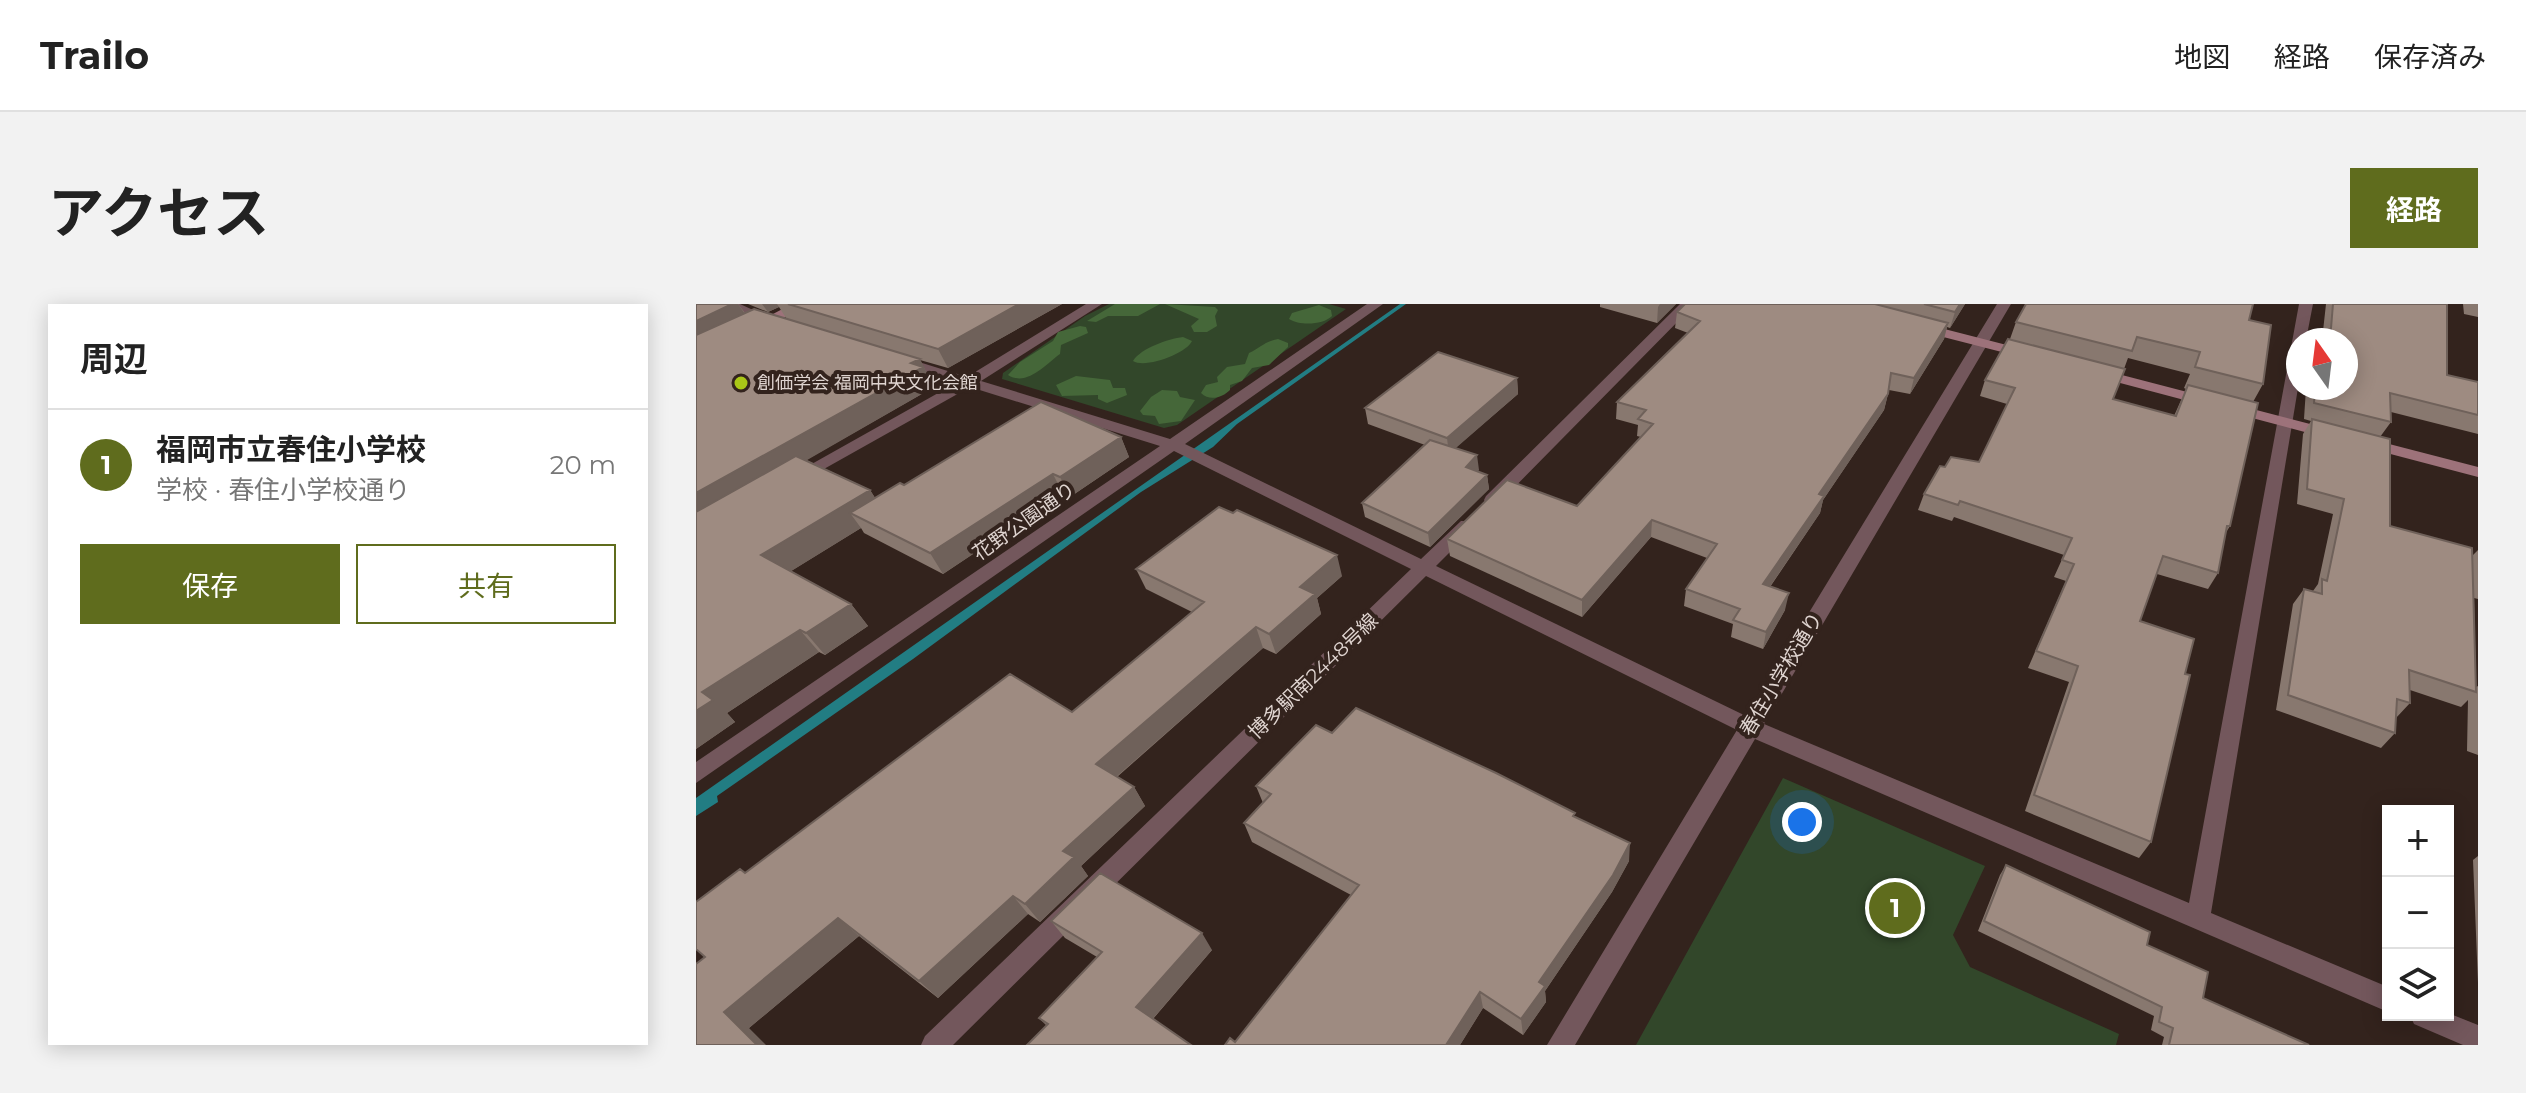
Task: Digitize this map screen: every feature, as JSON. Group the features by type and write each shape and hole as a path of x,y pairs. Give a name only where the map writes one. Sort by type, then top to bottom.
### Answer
{"street":[{"path":"729,304 776,323"},
{"path":"739,334 776,323 803,304"},
{"path":"777,488 967,380 992,369 1095,304"},
{"name":"花野公園通り","path":"696,774 1376,304"},
{"name":"博多駅南2448号線","path":"934,1045 1424,568 1688,304"},
{"name":"春住小学校通り","path":"1560,1045 2004,304"},
{"path":"2301,328 2306,304"},
{"path":"1905,323 2041,358"},
{"path":"890,358 1174,445 1749,727 2382,997"},
{"path":"2072,366 2478,472"},
{"path":"2198,920 2288,400"},
{"path":"2437,1021 2478,1038"}],"green space":[{"path":"1109,304 1329,304 1346,309 1177,425 1164,428 1002,379 1003,373 1085,316"},
{"path":"1115,304 1160,304 1138,316 1108,316 1096,322 1087,321"},
{"path":"1165,304 1215,307 1218,310 1215,316 1217,326 1207,332 1194,332 1191,326 1199,319"},
{"path":"1319,305 1331,310 1332,316 1311,324 1289,319 1292,313"},
{"path":"1086,327 1088,333 1061,345 1060,354 1036,373 1022,378 1008,375 1020,362 1053,341 1058,332"},
{"path":"1183,337 1192,341 1175,355 1147,363 1133,361 1148,348"},
{"path":"1278,339 1288,343 1288,347 1269,365 1252,368 1242,381 1230,385 1230,390 1220,396 1212,398 1201,393 1206,385 1218,382 1217,377 1227,367 1245,364 1249,353"},
{"path":"1076,376 1110,380 1113,388 1125,388 1127,395 1107,403 1098,399 1098,395 1062,396 1056,385"},
{"path":"1162,390 1177,391 1180,397 1195,400 1181,421 1159,424 1155,416 1143,415 1140,411 1151,397"},
{"path":"1783,778 1985,866 1953,935 1970,967 2119,1034 2116,1045 1636,1045"}],"water":[{"path":"1400,304 1406,304 1237,424 1213,447 1141,492 913,659 717,796 718,802 696,816 696,798"}],"building":[{"path":"696,304 732,304 696,321"},
{"path":"788,304 1019,304 938,349"},
{"path":"1685,304 1875,304 1948,323 1914,378 1891,373 1888,394 1819,494 1824,496 1763,584 1789,593 1766,632 1733,620 1740,609 1686,589 1717,544 1652,520 1582,600 1447,539 1507,480 1577,506 1653,424 1638,419 1646,410 1617,402 1700,321 1677,312"},
{"path":"1924,304 1960,304 1955,312"},
{"path":"2026,304 2253,304 2249,320 2271,325 2263,384 2195,367 2200,352 2137,337 2132,351 2016,322"},
{"path":"2333,304 2447,304 2447,375 2478,382 2478,415 2390,393 2391,422 2314,403 2314,400 2358,400 2358,328 2331,328"},
{"path":"754,309 920,359 911,363 923,367 696,493 696,335"},
{"path":"2008,339 2125,369 2113,399 2176,416 2188,385 2258,403 2218,573 2163,556 2140,621 2194,639 2185,674 2190,675 2151,842 2034,795 2078,666 2036,651 2074,564 2062,560 2072,538 1960,501 1958,505 1924,494 1940,466 1945,467 1951,457 1979,462 2015,388 1985,380"},
{"path":"1438,352 1517,378 1447,438 1365,408"},
{"path":"1041,402 1121,437 1060,477 1053,474 930,553 850,513 900,483 904,485"},
{"path":"2312,419 2390,439 2390,526 2472,548 2476,692 2409,670 2410,703 2397,699 2395,733 2288,695 2304,589 2322,594 2322,579 2327,581 2344,499 2307,489"},
{"path":"1430,440 1477,455 1466,467 1487,475 1428,533 1362,503"},
{"path":"796,456 870,490 761,555 851,604 806,633 800,630 702,692 713,700 696,711 696,512"},
{"path":"1219,507 1233,513 1237,510 1337,555 1300,587 1315,594 1269,634 1256,627 1096,764 1134,787 1063,851 1074,857 1025,904 1013,896 919,981 838,918 724,1012 757,1045 696,1045 696,964 705,957 696,949 696,902 740,869 745,873 1010,674 1072,712 1204,602 1136,569"},
{"path":"1356,708 1496,773 1575,813 1573,816 1630,843 1613,875 1539,982 1545,986 1521,1019 1480,992 1446,1045 1225,1045 1230,1038 1235,1042 1359,885 1244,823 1271,794 1256,786 1316,725 1332,733"},
{"path":"2006,865 2150,932 2147,945 2208,972 2203,998 2309,1045 2169,1045 2173,1028 2159,1022 2162,1007 1984,921"},
{"path":"1100,873 1202,933 1136,1007 1191,1045 1027,1045 1048,1024 1039,1018 1102,952 1051,921"}],"place":[{"name":"創価学会 福岡中央文化会館","path":"741,383"},
{"name":"福岡市立春住小学校","path":"1895,908"}]}
